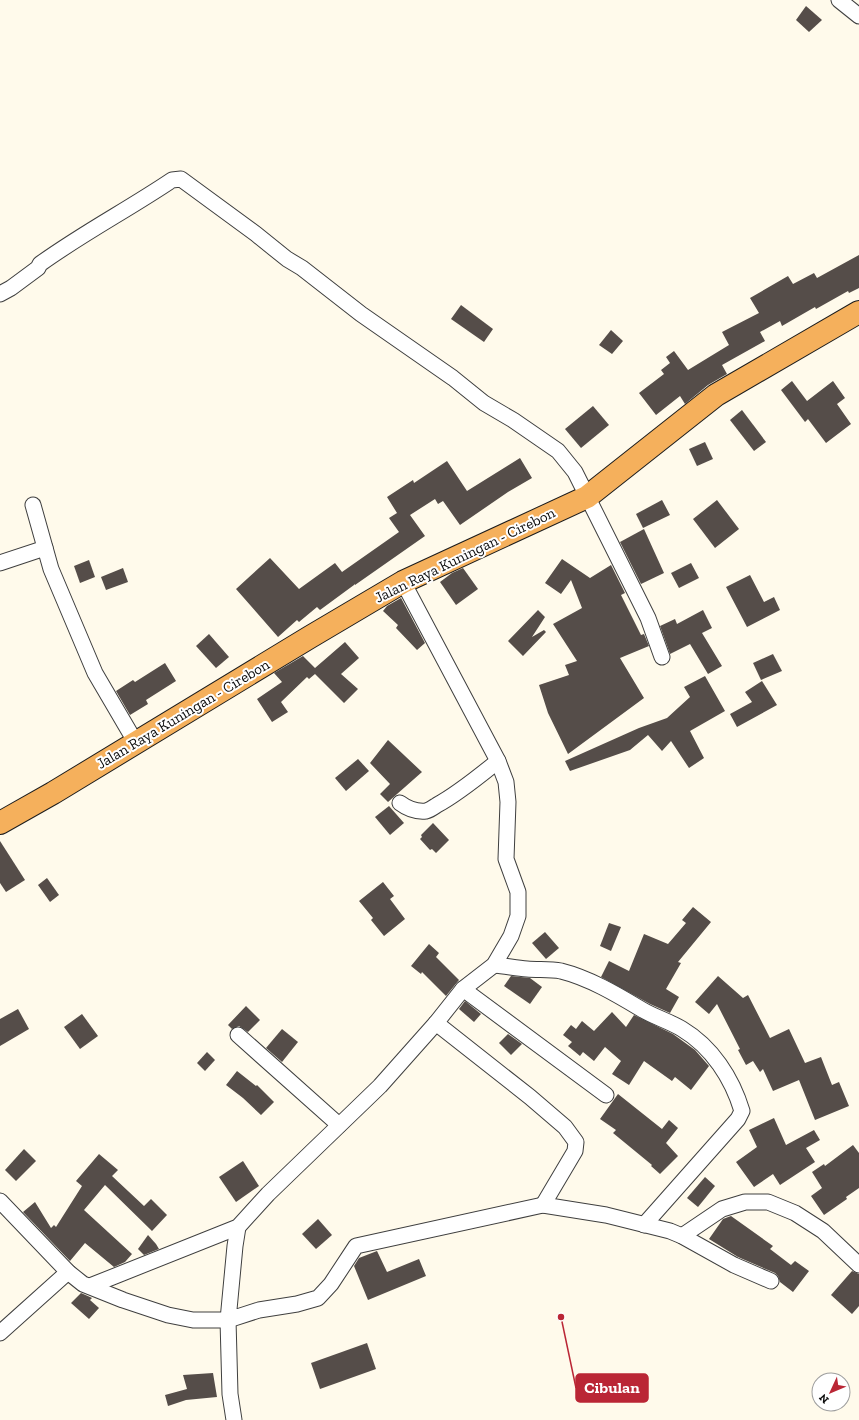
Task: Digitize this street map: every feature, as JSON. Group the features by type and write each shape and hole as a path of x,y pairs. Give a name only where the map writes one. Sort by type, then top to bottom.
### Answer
{"highway":[{"name":"Jalan Raya Kuningan - Cirebon","path":"0,823 53,793 403,582 587,497 716,395 859,312"}],"street":[{"path":"839,0 859,16"},
{"path":"0,294 11,288 38,268 40,264 80,236 103,224 172,180 181,179 256,234 287,259 302,268 361,314 453,378 484,403 514,420 558,451 575,472 648,618 662,657"},
{"path":"33,505 51,569 95,673 136,743"},
{"path":"0,563 45,548"},
{"path":"90,1286 238,1227 268,1194 380,1086 436,1023 463,989 494,965 512,936 518,916 518,892 506,859 508,802 506,782 498,761 403,582"},
{"path":"400,803 415,811 428,811 448,800 498,761"},
{"path":"494,965 560,971 585,980 609,991 648,1014 682,1029 705,1047 722,1067 737,1094 742,1111 738,1119 644,1224"},
{"path":"463,989 606,1095"},
{"path":"436,1023 536,1102 565,1127 576,1142 575,1151 543,1206"},
{"path":"238,1035 340,1125"},
{"path":"0,1201 68,1272 83,1284 168,1316 193,1320 228,1320 259,1310 298,1304 318,1298 331,1284 356,1246 543,1206 606,1215 644,1224 682,1236 734,1265 771,1281"},
{"path":"682,1236 722,1209 745,1202 768,1202 795,1213 823,1231 859,1265"},
{"path":"234,1420 230,1394 228,1320 232,1269 238,1227"},
{"path":"0,1333 68,1272"}],"building":[{"path":"806,6 822,20 809,32 796,20"},
{"path":"859,255 859,288 849,293 848,291 816,309 815,307 782,326 780,321 760,332 765,341 722,365 727,374 708,385 685,404 680,396 656,415 639,393 664,374 661,370 670,363 666,357 674,351 688,370 729,345 722,332 759,313 750,298 788,276 793,284 814,273 817,278"},
{"path":"461,305 493,329 484,342 451,319"},
{"path":"611,330 623,341 612,354 599,345"},
{"path":"792,381 807,401 833,381 845,398 837,404 851,424 826,443 808,419 805,422 781,390"},
{"path":"593,406 609,425 581,448 565,429"},
{"path":"742,410 766,442 754,451 730,420"},
{"path":"705,442 713,459 697,466 689,449"},
{"path":"520,458 532,478 508,492 460,525 443,501 438,504 435,499 410,515 425,536 355,585 354,584 320,610 317,607 299,622 297,620 278,637 236,589 270,558 299,589 335,563 342,572 399,532 389,518 397,513 387,497 413,480 414,483 447,461 467,491"},
{"path":"662,500 670,515 643,528 636,514"},
{"path":"717,500 739,529 715,548 693,519"},
{"path":"644,529 664,573 641,584 620,542"},
{"path":"562,559 590,578 611,565 625,593 621,595 641,635 644,634 649,646 620,658 644,698 568,754 548,713 539,685 569,675 565,665 577,661 553,624 582,608 571,580 561,594 545,583"},
{"path":"89,560 95,577 80,583 74,566"},
{"path":"691,563 699,578 679,588 671,573"},
{"path":"123,568 128,582 106,590 101,577"},
{"path":"463,568 478,589 456,605 440,582 452,573"},
{"path":"750,575 764,602 774,597 780,610 747,627 726,587"},
{"path":"401,598 425,643 417,650 396,628 398,625 383,611 387,606"},
{"path":"538,610 545,617 532,637 544,630 546,632 523,656 508,641"},
{"path":"703,610 712,628 702,633 722,666 708,674 690,644 670,654 660,626 675,619 677,624"},
{"path":"209,634 229,657 216,668 196,646"},
{"path":"345,642 359,658 341,674 358,689 344,703 315,674 309,679 307,677 281,702 288,712 272,722 257,699 282,682 274,673 303,656 315,668"},
{"path":"773,654 782,671 761,680 753,663"},
{"path":"165,663 176,681 146,700 148,704 130,715 116,691 133,680 135,682"},
{"path":"705,676 725,711 690,731 704,758 689,768 671,741 662,751 648,735 630,750 570,771 565,761 639,728 667,718 690,697 684,687"},
{"path":"762,681 777,705 737,727 730,714 752,702 745,692"},
{"path":"388,740 422,772 388,802 380,794 390,784 370,763"},
{"path":"358,759 369,771 346,791 335,778"},
{"path":"389,806 404,823 390,835 375,817"},
{"path":"433,823 449,840 436,853 432,849 430,850 420,839 422,837 421,835"},
{"path":"0,841 25,880 6,892 0,883"},
{"path":"47,878 59,895 50,902 38,885"},
{"path":"383,882 394,896 390,899 405,919 384,936 371,920 373,918 359,901"},
{"path":"693,907 711,922 678,962 681,963 666,989 679,997 670,1013 650,1004 601,977 609,961 629,971 644,934 668,944 686,923 682,920"},
{"path":"609,923 621,927 611,951 600,946"},
{"path":"545,932 559,948 546,959 532,943"},
{"path":"429,944 439,953 436,957 459,980 446,996 422,972 421,974 411,966"},
{"path":"511,976 530,978 542,987 530,1004 504,986"},
{"path":"718,976 743,998 748,995 770,1038 789,1029 805,1063 821,1057 832,1085 839,1082 849,1106 815,1120 799,1080 773,1091 763,1069 760,1072 753,1061 746,1065 738,1050 740,1049 717,1004 709,1014 695,1002"},
{"path":"465,1001 481,1014 474,1022 459,1009"},
{"path":"246,1006 260,1020 248,1032 239,1026 232,1029 228,1025"},
{"path":"18,1009 29,1029 0,1046 0,1019"},
{"path":"612,1012 626,1027 634,1015 673,1034 695,1050 709,1066 691,1090 675,1077 672,1081 644,1061 629,1085 612,1074 621,1061 605,1047 594,1061 583,1052 580,1056 568,1046 572,1042 563,1035 571,1025 576,1029 582,1021 594,1031"},
{"path":"82,1014 98,1036 80,1049 64,1027"},
{"path":"282,1029 298,1042 282,1062 266,1048"},
{"path":"508,1034 522,1044 511,1055 499,1043"},
{"path":"207,1052 215,1060 205,1071 197,1063"},
{"path":"237,1071 256,1086 257,1085 274,1102 261,1115 226,1085"},
{"path":"618,1094 662,1129 669,1120 678,1128 666,1143 678,1156 660,1174 651,1166 652,1165 613,1133 616,1130 600,1119"},
{"path":"774,1118 786,1145 814,1130 820,1140 806,1148 815,1162 780,1185 773,1174 754,1187 736,1162 757,1147 749,1130"},
{"path":"853,1145 859,1153 859,1188 846,1197 847,1199 824,1215 811,1196 822,1188 812,1172 824,1164 825,1166"},
{"path":"24,1149 36,1161 16,1181 5,1170"},
{"path":"99,1154 118,1170 112,1176 144,1206 151,1199 167,1215 152,1231 105,1185 84,1210 132,1254 125,1262 114,1267 85,1243 70,1261 23,1212 35,1202 51,1228 54,1225 56,1227 82,1186 76,1181"},
{"path":"243,1161 259,1186 236,1202 219,1177"},
{"path":"705,1177 715,1186 698,1207 687,1198"},
{"path":"731,1216 773,1246 770,1249 791,1265 795,1261 809,1271 793,1292 780,1282 775,1273 738,1257 709,1239 723,1219"},
{"path":"318,1219 332,1235 316,1249 302,1234"},
{"path":"148,1235 159,1249 144,1255 138,1249"},
{"path":"377,1251 387,1272 419,1259 426,1276 368,1300 354,1266 359,1258"},
{"path":"852,1271 859,1274 859,1306 852,1314 831,1295"},
{"path":"81,1293 92,1298 90,1300 99,1308 89,1319 71,1303"},
{"path":"367,1343 376,1369 320,1389 311,1363"},
{"path":"213,1373 217,1397 186,1400 168,1406 165,1395 187,1389 183,1375"}],"place":[{"name":"Cibulan","path":"561,1317"}]}
